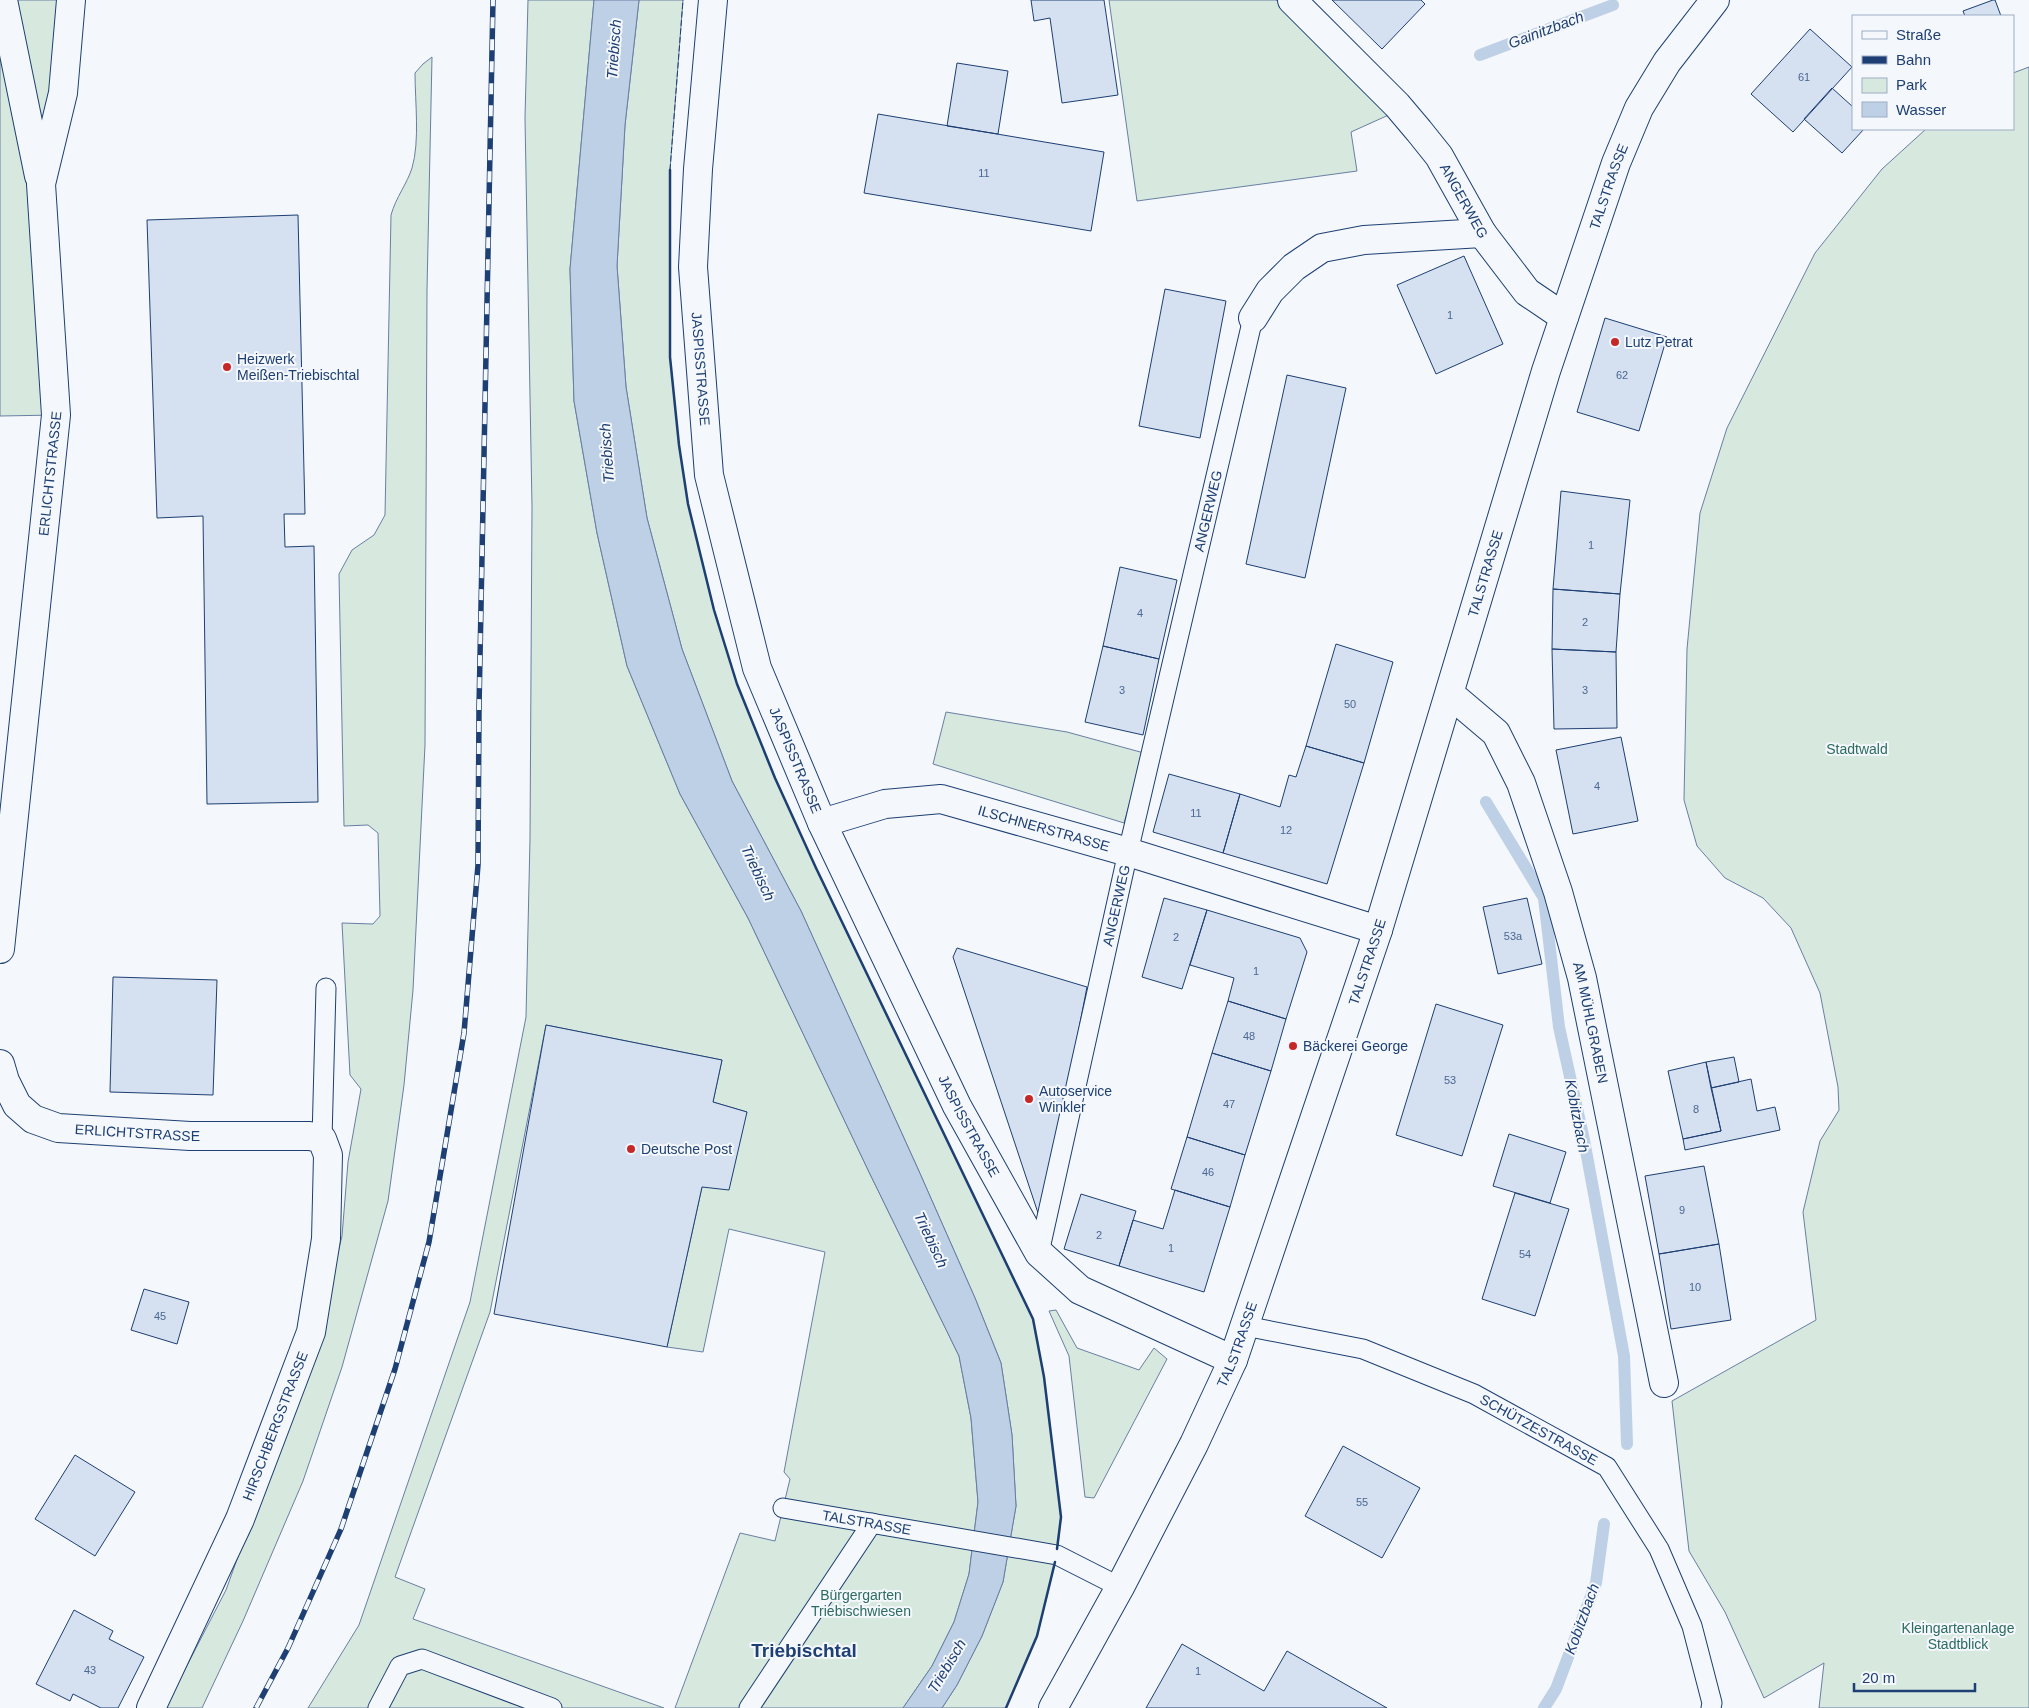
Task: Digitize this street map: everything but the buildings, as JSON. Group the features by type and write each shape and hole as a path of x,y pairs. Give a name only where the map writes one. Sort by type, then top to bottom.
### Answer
{"street":[{"path":"3,0 41,184"},
{"name":"ERLICHTSTRASSE","path":"0,949 56,415 41,184 63,93 71,0"},
{"name":"JASPISSTRASSE","path":"713,0 698,169 693,267 709,475 757,668 822,823 957,1106 1039,1253 1080,1290 1233,1360"},
{"name":"ANGERWEG","path":"1253,318 1270,291 1294,267 1322,248 1364,240 1482,233 1439,156 1419,131 1397,105 1292,0"},
{"name":"TALSTRASSE","path":"1053,1708 1120,1587 1194,1444 1233,1360 1378,930 1564,317 1616,163 1638,108 1667,62 1715,0"},
{"path":"1482,233 1527,292 1564,317"},
{"name":"AM MÜHLGRABEN","path":"1450,694 1496,733 1522,783 1558,892 1582,978 1664,1383"},
{"name":"ILSCHNERSTRASSE","path":"822,823 885,804 941,799 1128,852 1378,930"},
{"name":"ERLICHTSTRASSE","path":"0,1064 4,1082 17,1105 33,1118 58,1128 190,1136 316,1137"},
{"name":"HIRSCHBERGSTRASSE","path":"151,1708 240,1519 311,1332 326,1239 328,1155 316,1137"}],"lane":[{"name":"ANGERWEG","path":"1039,1253 1128,852 1253,318"},
{"path":"316,1137 326,988"},
{"name":"SCHÜTZESTRASSE","path":"1245,1326 1363,1349 1474,1394 1607,1467 1659,1549 1692,1626 1712,1703 1711,1708"},
{"name":"TALSTRASSE","path":"783,1508 1057,1555 1120,1587"},
{"path":"749,1708 872,1523"},
{"path":"378,1708 400,1666 422,1659 552,1708"}],"green space":[{"path":"0,0 71,0 41,184 56,415 0,416"},
{"name":"Bürgergarten Triebischwiesen","path":"528,0 594,0 570,269 574,401 597,533 627,666 680,794 748,918 959,1356 971,1418 978,1502 969,1574 954,1622 932,1666 903,1708 675,1708 740,1533 775,1541 790,1479 784,1472 825,1252 729,1229 703,1352 667,1347 702,1187 747,1112 713,1102 722,1060 546,1025 490,1312 395,1577 425,1589 413,1619 664,1708 308,1708 359,1625 470,1302 526,1017 530,839 532,507 525,118"},
{"path":"639,0 683,0 670,170 670,357 679,445 688,504 714,610 737,684 775,778 816,868 1033,1319 1044,1377 1061,1517 1057,1555 1037,1636 1006,1708 942,1708 957,1685 982,1636 1003,1582 1016,1506 1012,1435 1001,1363 975,1298 918,1169 801,911 732,781 682,649 647,518 626,387 617,266 625,125"},
{"path":"1109,0 1276,0 1393,113 1351,132 1357,171 1137,201"},
{"path":"432,57 427,290 425,745 413,990 404,1085 388,1201 342,1367 303,1481 243,1621 202,1708 165,1708 226,1590 318,1334 342,1236 348,1162 361,1089 350,1075 342,923 373,924 380,916 378,833 368,825 344,826 339,574 352,550 374,535 385,515 391,215 410,174 416,146 415,73"},
{"name":"Stadtwald","path":"2029,67 2029,1708 1819,1708 1824,1663 1764,1698 1725,1612 1689,1551 1672,1401 1816,1320 1803,1212 1820,1141 1839,1110 1838,1087 1820,993 1791,928 1763,898 1725,878 1697,846 1684,800 1687,649 1700,513 1727,428 1815,253 1882,169 1925,130 2014,130 2014,73"},
{"path":"946,712 1067,732 1144,753 1124,823 933,764"},
{"path":"1056,1310 1077,1348 1139,1370 1154,1348 1167,1359 1094,1498 1085,1497 1069,1356 1049,1311"}],"water":[{"name":"Triebisch","path":"594,0 639,0 625,125 617,266 626,387 647,518 682,649 732,781 801,911 918,1169 975,1298 1001,1363 1012,1435 1016,1506 1003,1582 982,1636 957,1685 942,1708 903,1708 932,1666 954,1622 969,1574 978,1502 971,1418 959,1356 748,918 680,794 627,666 597,533 574,401 570,269"}],"waterway":[{"name":"Gainitzbach","path":"1480,55 1613,5"},
{"name":"Kobitzbach","path":"1486,802 1544,898 1559,1027 1584,1140 1624,1356 1627,1444"},
{"name":"Kobitzbach","path":"1544,1708 1556,1689 1596,1583 1604,1524"}],"railway":[{"path":"256,1708 288,1648 341,1529 395,1369 429,1242 464,1033 478,865 479,708 493,0"}],"fence":[{"path":"670,170 683,0"}],"wall":[{"path":"670,170 670,357 679,445 688,504 714,610 737,684 775,778 816,868 1033,1319 1044,1377 1061,1517 1057,1549"},
{"path":"1006,1708 1037,1636 1055,1562"}],"place":[{"name":"Lutz Petrat","path":"1615,342"},
{"name":"Heizwerk Meißen-Triebischtal","path":"227,367"},
{"name":"Bäckerei George","path":"1293,1046"},
{"name":"Autoservice Winkler","path":"1029,1099"},
{"name":"Deutsche Post","path":"631,1149"}],"district":[{"name":"Triebischtal","path":"804,1650"}],"park label":[{"name":"Kleingartenanlage Stadtblick","path":"1958,1636"}]}
